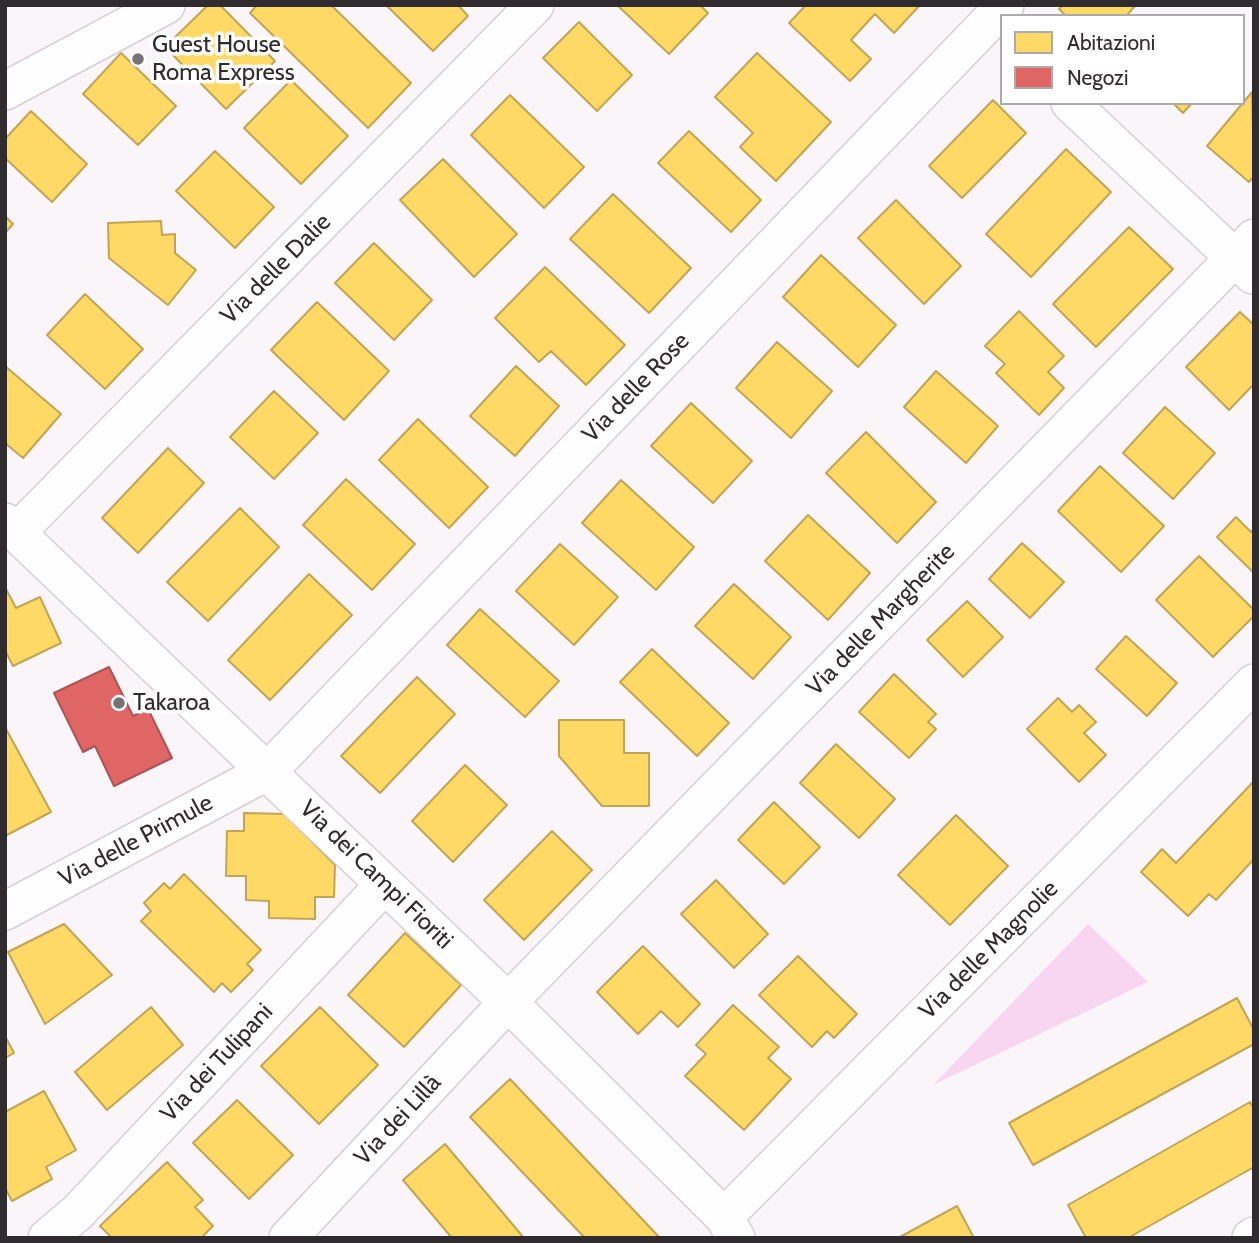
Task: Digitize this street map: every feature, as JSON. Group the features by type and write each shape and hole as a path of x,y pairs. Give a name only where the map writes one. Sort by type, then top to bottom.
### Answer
{"street":[{"path":"5,91 166,5"},
{"name":"Via delle Dalie","path":"11,527 535,5"},
{"name":"Via delle Rose","path":"268,771 990,19"},
{"path":"1072,105 1248,257"},
{"name":"Via delle Margherite","path":"508,1002 1248,257"},
{"name":"Via dei Campi Fioriti","path":"11,527 508,1002 730,1227"},
{"name":"Via delle Magnolie","path":"730,1227 1254,683"},
{"name":"Via delle Primule","path":"5,911 268,771"},
{"name":"Via dei Tulipani","path":"47,1238 78,1212 384,885"},
{"name":"Via dei Lillà","path":"288,1238 508,1002"}],"shaded area":[{"path":"1088,924 1148,982 933,1085"}],"building: Abitazioni":[{"path":"208,5 220,5 275,61 226,109 165,47"},
{"path":"257,5 331,5 411,83 368,128 250,13"},
{"path":"386,5 458,5 468,16 433,51"},
{"path":"617,5 700,5 708,13 669,54"},
{"path":"806,5 920,5 894,33 875,14 851,40 871,59 850,81 789,23"},
{"path":"1063,5 1136,5 1128,14 1064,14 1059,9"},
{"path":"579,22 632,75 597,111 543,58"},
{"path":"121,53 176,106 138,145 83,94"},
{"path":"757,53 831,122 776,181 740,147 753,133 715,97"},
{"path":"291,80 348,136 301,184 244,128"},
{"path":"1252,92 1254,176 1249,182 1207,146 1241,105 1245,105 1245,100"},
{"path":"510,95 584,167 544,208 471,135"},
{"path":"993,100 1026,133 962,198 929,166"},
{"path":"1175,105 1190,105 1183,113"},
{"path":"31,111 87,164 52,202 5,158 5,139"},
{"path":"689,131 761,200 731,232 658,163"},
{"path":"1066,149 1111,192 1031,277 986,234"},
{"path":"215,151 274,207 235,248 176,191"},
{"path":"443,159 517,234 474,277 400,200"},
{"path":"613,194 691,268 649,313 570,239"},
{"path":"896,200 961,266 924,304 858,238"},
{"path":"5,216 13,224 5,233"},
{"path":"161,221 162,235 175,234 175,253 196,270 168,305 109,258 108,223"},
{"path":"1129,227 1173,269 1096,347 1053,304"},
{"path":"374,243 432,300 394,340 335,283"},
{"path":"821,255 896,325 858,367 783,297"},
{"path":"545,267 625,345 586,385 551,351 539,362 495,318"},
{"path":"85,294 143,349 105,389 47,335"},
{"path":"317,302 389,371 344,420 271,350"},
{"path":"1019,311 1064,356 1048,372 1064,388 1039,415 996,373 1005,364 985,346"},
{"path":"1240,312 1254,325 1254,384 1229,410 1186,367"},
{"path":"777,342 832,391 791,438 736,388"},
{"path":"5,366 61,414 23,458 5,443"},
{"path":"516,366 559,406 515,456 470,416"},
{"path":"936,371 998,426 966,463 904,407"},
{"path":"274,391 318,433 274,479 230,437"},
{"path":"691,403 752,461 713,503 651,446"},
{"path":"1165,407 1215,453 1173,499 1123,453"},
{"path":"418,419 488,487 449,528 379,460"},
{"path":"866,432 936,502 897,543 826,473"},
{"path":"168,448 204,483 138,553 102,518"},
{"path":"1100,466 1164,526 1121,572 1058,511"},
{"path":"346,479 415,544 372,590 303,525"},
{"path":"621,480 694,547 656,590 582,523"},
{"path":"240,508 279,547 208,621 167,582"},
{"path":"808,515 870,573 828,620 765,561"},
{"path":"1236,517 1251,532 1254,529 1254,573 1217,537"},
{"path":"1022,543 1064,582 1030,618 989,579"},
{"path":"560,544 618,597 574,645 516,591"},
{"path":"1199,556 1254,610 1254,616 1213,657 1156,600"},
{"path":"309,574 352,615 270,700 228,660"},
{"path":"734,584 791,637 753,679 695,626"},
{"path":"5,587 16,608 40,597 61,643 13,666 5,650"},
{"path":"967,601 1003,637 963,677 927,640"},
{"path":"480,609 559,681 525,717 447,645"},
{"path":"1126,636 1177,683 1147,716 1096,669"},
{"path":"652,649 729,723 697,756 620,682"},
{"path":"894,674 936,714 928,722 936,729 909,758 859,712"},
{"path":"417,677 455,714 380,793 341,756"},
{"path":"1058,698 1072,712 1079,705 1096,722 1084,733 1106,755 1079,782 1027,729"},
{"path":"559,720 624,720 624,753 649,753 649,806 602,806 559,756"},
{"path":"5,727 51,812 5,836"},
{"path":"836,744 895,799 859,838 800,783"},
{"path":"465,765 507,805 453,862 412,821"},
{"path":"1254,781 1254,859 1216,900 1209,894 1188,916 1141,872 1162,849 1176,863"},
{"path":"774,802 820,847 784,884 738,840"},
{"path":"244,813 285,814 335,865 334,897 315,897 315,919 269,918 269,901 246,900 246,876 226,876 227,831 244,831"},
{"path":"956,815 1008,866 950,925 898,875"},
{"path":"552,831 592,870 524,940 484,900"},
{"path":"184,874 261,950 247,964 253,970 231,992 222,983 214,992 141,921 151,911 144,903 164,883 170,889"},
{"path":"716,880 768,934 734,968 681,914"},
{"path":"64,924 112,975 45,1024 8,952"},
{"path":"405,933 461,985 404,1047 348,995"},
{"path":"643,946 700,1004 678,1027 661,1011 638,1034 597,992"},
{"path":"798,956 857,1014 834,1038 827,1031 812,1047 759,995"},
{"path":"1237,998 1254,1030 1254,1044 1033,1165 1009,1123"},
{"path":"733,1005 779,1047 768,1058 791,1079 744,1130 685,1076 706,1054 696,1045"},
{"path":"151,1007 183,1045 107,1110 75,1072"},
{"path":"320,1007 378,1065 319,1124 261,1066"},
{"path":"5,1036 14,1053 5,1058"},
{"path":"510,1079 660,1238 585,1238 470,1117"},
{"path":"44,1091 76,1150 46,1167 52,1179 12,1201 5,1188 5,1112"},
{"path":"237,1100 293,1155 249,1199 193,1143"},
{"path":"1250,1102 1254,1109 1254,1167 1128,1238 1086,1238 1068,1205"},
{"path":"445,1144 524,1238 452,1238 403,1180"},
{"path":"167,1162 203,1200 195,1207 213,1226 201,1238 112,1238 100,1226"},
{"path":"957,1206 974,1238 898,1238"}],"building: Negozi":[{"path":"109,667 133,716 148,709 172,758 114,786 95,746 83,752 54,693"}],"place":[{"name":"Guest House Roma Express","path":"138,59"},
{"name":"Takaroa","path":"119,703"}]}
